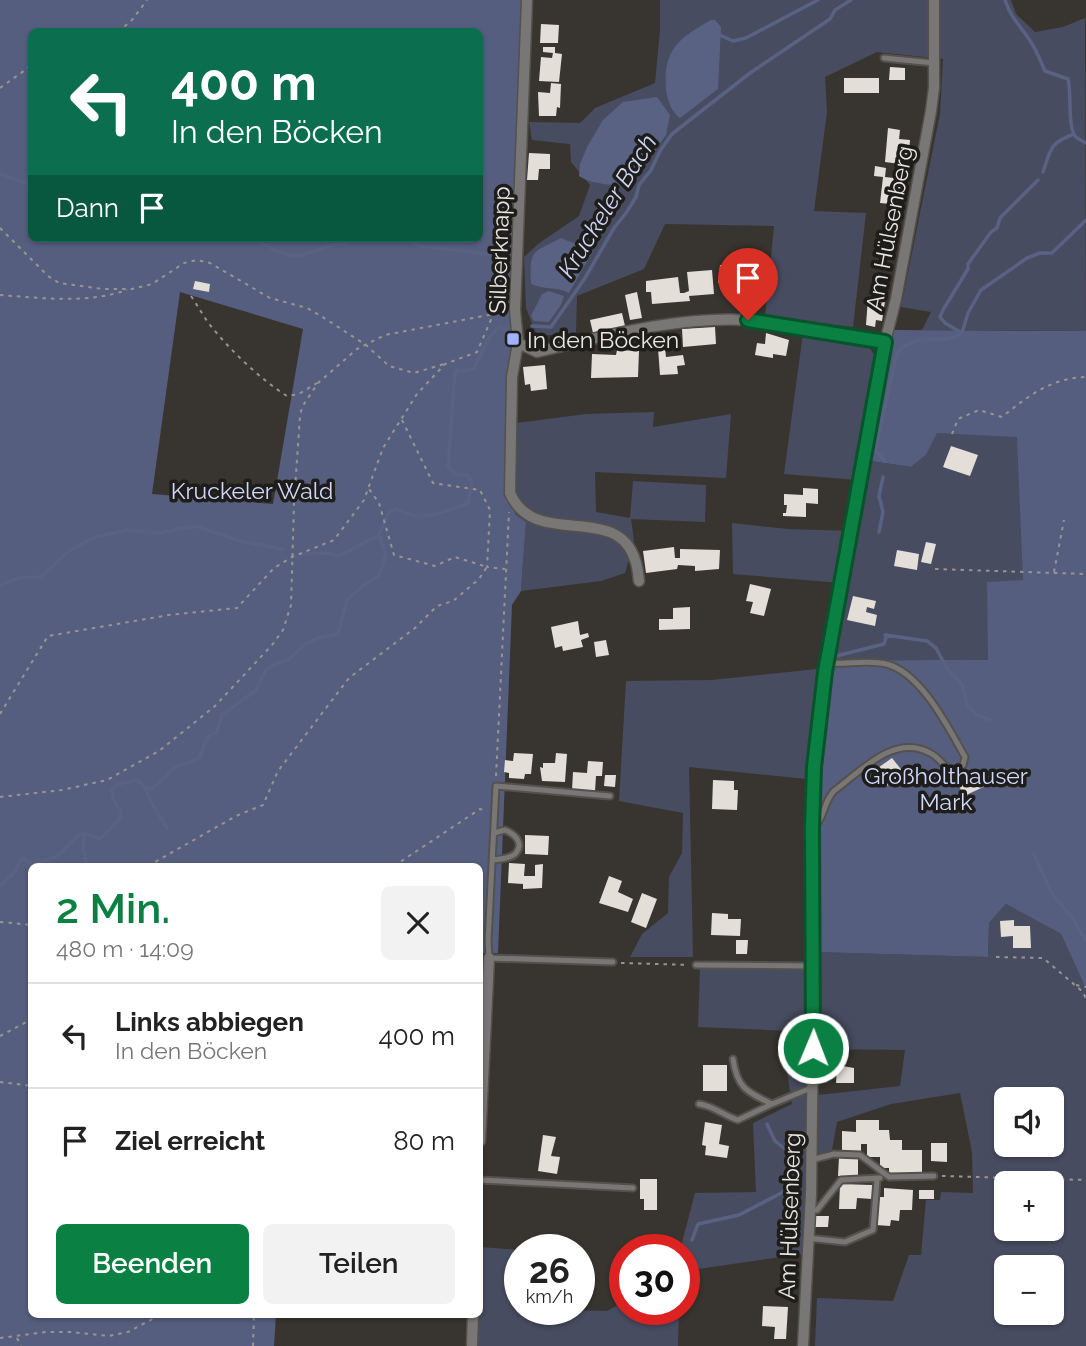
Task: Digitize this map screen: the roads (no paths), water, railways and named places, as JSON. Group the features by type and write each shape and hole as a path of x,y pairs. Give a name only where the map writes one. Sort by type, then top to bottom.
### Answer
{"street":[{"name":"Silberknapp","path":"527,0 515,310 518,343 512,377 510,494 522,511 538,520 555,525 599,528 615,533 627,544 635,559 639,582"},
{"name":"Am Hülsenberg","path":"803,1346 810,1210 812,828 815,756 827,663 885,342 896,299 931,111 934,0"},
{"path":"518,343 537,352 661,325 721,320 765,323 885,342"},
{"path":"483,1080 489,958"},
{"path":"472,1346 473,1318"}],"lane":[{"path":"884,58 934,63"},
{"path":"812,828 820,823 828,797 834,790 888,751 901,746 929,752 951,771 963,765 965,757 925,694 907,674 887,664 827,663"},
{"path":"610,796 496,786 489,958 613,962"},
{"path":"493,860 512,856 516,853 519,842 512,832 505,830 494,833"},
{"path":"696,965 813,966"},
{"name":"Am Hülsenberg","path":"733,1059 736,1076 743,1088 772,1104"},
{"name":"Am Hülsenberg","path":"699,1104 709,1105 729,1118 738,1120 811,1088"},
{"path":"811,1160 834,1154 860,1155 888,1177 934,1176"},
{"path":"810,1210 817,1210 841,1180 877,1180 886,1175"},
{"path":"483,1180 633,1188"},
{"path":"808,1238 845,1242 873,1230 877,1180"}],"waterway":[{"path":"720,35 733,41 746,38 818,0"},
{"name":"Kruckeler Bach","path":"532,326 551,327 626,213 636,197 639,185 672,134 750,73 830,19 835,10 851,0"},
{"path":"1005,0 1012,16 1034,47 1045,71 1068,79 1073,132 1076,138 1086,143"},
{"path":"1043,172 1052,147 1074,134"},
{"path":"0,174 28,184"},
{"path":"962,333 940,317 943,310 968,269 968,264 991,232 997,228 1000,218 1038,180"},
{"path":"885,461 875,450 897,353 913,342 946,339 962,333 968,313 981,290 1027,258 1040,253 1052,253 1086,220"},
{"path":"261,242 291,255 348,242"},
{"path":"413,242 420,246 497,255"},
{"name":"Kruckeler Bach","path":"39,863 60,854 75,838 84,833 100,839 119,820 121,812 113,799 112,789 119,784 137,780 152,789 174,768 199,758 208,736 217,732 222,715 256,690 265,671 288,660 305,644 338,634 347,600 379,576 386,554 379,535 389,512 397,509 415,516 433,515 468,503 472,483 467,475 455,474 448,467 455,374 457,370 474,368 490,336 499,327 507,329"},
{"path":"879,532 883,512 879,496 883,477"},
{"path":"0,585 19,578 41,577 69,551 80,545 95,537 128,530 159,533 195,526 240,541 282,549"},
{"path":"300,554 327,553 339,556 379,535"},
{"path":"885,635 927,641 936,648 946,667 963,686 967,705 976,714 990,720"},
{"path":"836,656 884,644 887,635"},
{"path":"145,787 167,828"},
{"path":"84,834 83,848 86,863"},
{"path":"1034,854 1051,892 1086,941"},
{"name":"Kruckeler Bach","path":"0,886 14,873 22,858 30,863"},
{"path":"694,1234 698,1224 739,1215 789,1189 792,1157 775,1141 767,1124"}],"place":[{"name":"In den Böcken","path":"513,339"}],"park label":[{"name":"Kruckeler Wald","path":"252,490"},
{"name":"Großholthauser Mark","path":"946,788"}]}
